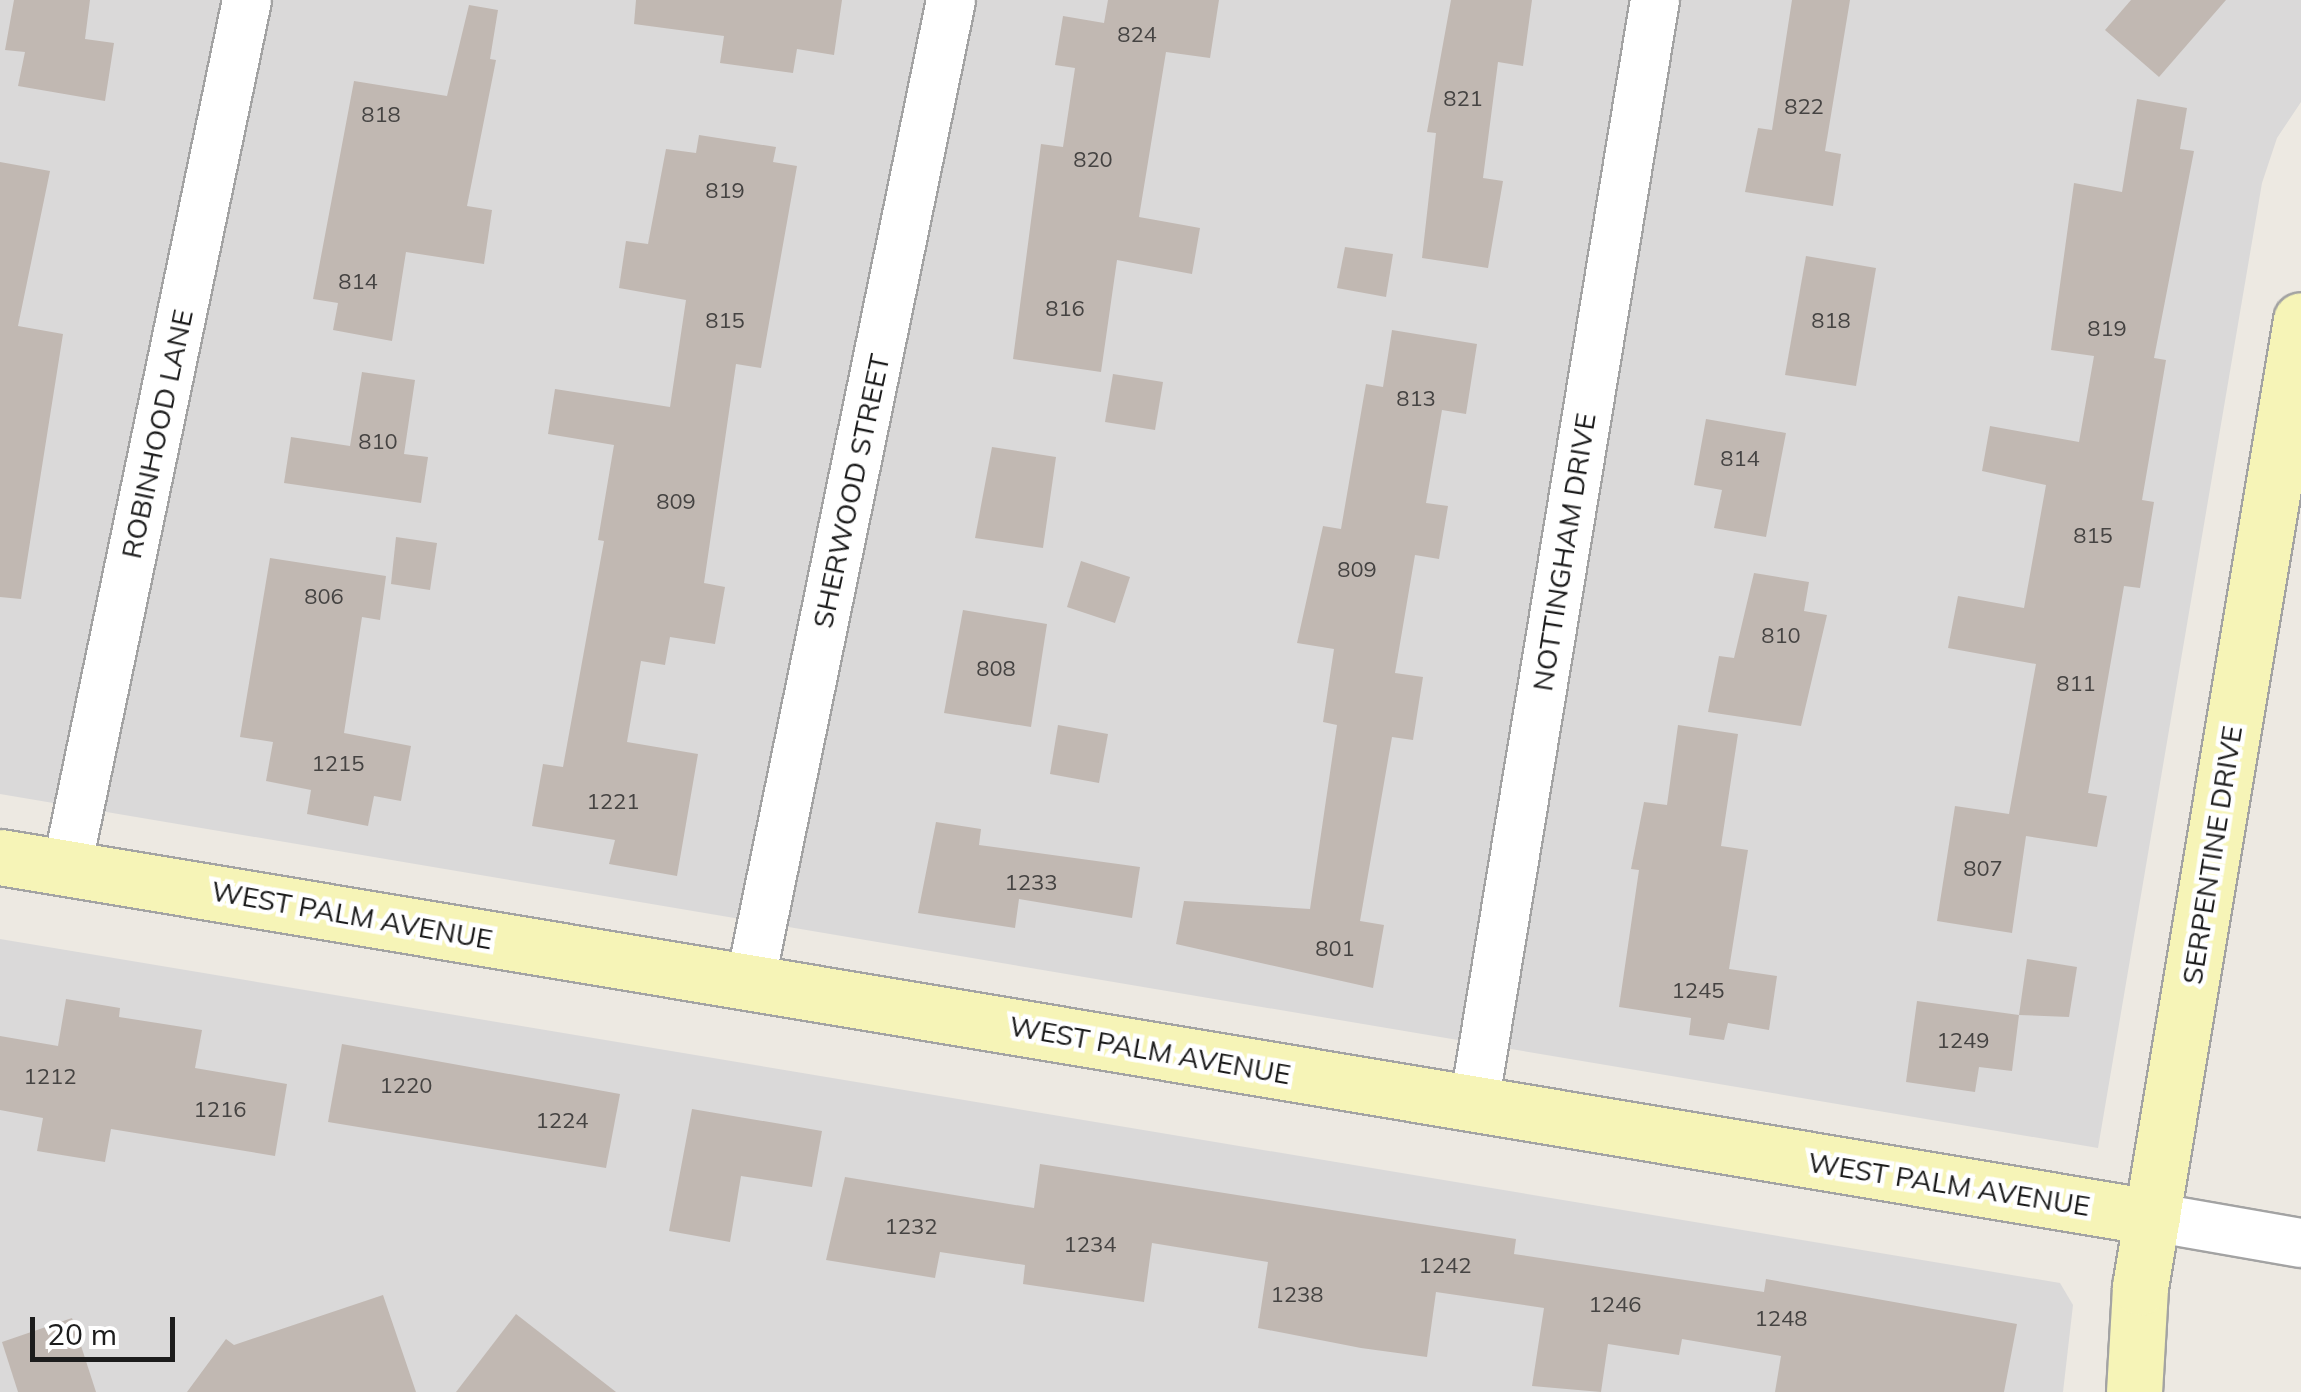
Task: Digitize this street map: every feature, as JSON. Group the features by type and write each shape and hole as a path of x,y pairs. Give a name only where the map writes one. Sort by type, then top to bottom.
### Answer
{"street":[{"name":"ROBINHOOD LANE","path":"67,868 247,0"},
{"name":"SHERWOOD STREET","path":"750,983 952,0"},
{"name":"NOTTINGHAM DRIVE","path":"1474,1105 1654,0"},
{"name":"SERPENTINE DRIVE","path":"2134,1392 2152,1217 2301,320"},
{"name":"WEST PALM AVENUE","path":"0,857 2301,1242"}],"shaded area":[{"path":"0,0 2301,0 2301,102 2277,138 2262,183 2098,1148 0,794"},
{"path":"0,939 2060,1283 2073,1305 2063,1392 0,1392"}],"building":[{"path":"14,0 90,0 85,39 114,43 105,101 18,86 25,52 5,50"},
{"path":"636,0 842,0 834,55 797,49 793,73 720,63 724,36 634,24"},
{"path":"1108,0 1219,0 1210,58 1166,52 1139,217 1200,228 1192,274 1117,260 1101,372 1013,359 1041,144 1063,147 1075,68 1055,65 1063,16 1104,23"},
{"path":"1451,0 1532,0 1523,66 1498,62 1483,178 1503,181 1488,268 1422,258 1436,133 1427,132"},
{"path":"1792,0 1850,0 1825,151 1841,154 1833,206 1745,192 1758,128 1772,130"},
{"path":"2131,0 2226,0 2159,77 2105,30"},
{"path":"469,5 498,10 490,59 496,60 467,206 492,210 484,264 406,252 392,341 333,330 338,303 313,299 354,81 447,96"},
{"path":"2137,99 2187,108 2180,149 2194,151 2154,358 2166,360 2142,500 2154,502 2140,588 2124,586 2088,793 2107,796 2097,847 2026,836 2012,933 1937,921 1955,806 2009,814 2036,664 1948,648 1958,596 2024,608 2046,485 1982,471 1990,426 2079,442 2094,356 2051,350 2074,183 2122,192"},
{"path":"699,135 776,147 773,162 797,166 761,368 736,364 704,583 725,587 715,644 670,637 665,665 641,661 627,742 698,754 677,876 609,864 615,840 532,826 543,764 563,767 604,541 598,540 614,445 548,434 555,389 670,407 686,300 619,288 626,241 648,244 666,149 696,153"},
{"path":"0,162 50,171 18,326 63,334 21,599 0,597"},
{"path":"1345,247 1393,254 1386,297 1337,288"},
{"path":"1806,256 1876,268 1856,386 1785,375"},
{"path":"1392,330 1477,344 1466,414 1442,410 1426,503 1448,506 1439,559 1415,555 1395,673 1423,677 1413,740 1392,737 1360,921 1384,925 1373,988 1176,944 1184,901 1310,909 1337,725 1323,722 1334,649 1297,643 1323,526 1341,529 1366,384 1383,387"},
{"path":"362,372 415,380 404,454 428,457 421,503 284,483 291,437 350,446"},
{"path":"1113,374 1163,382 1155,430 1105,422"},
{"path":"1706,419 1786,433 1766,537 1714,528 1722,490 1694,485"},
{"path":"992,447 1056,457 1043,548 975,538"},
{"path":"396,537 437,543 430,590 391,584"},
{"path":"270,558 386,576 380,620 362,617 344,733 411,746 401,801 374,796 368,826 307,814 311,790 266,781 273,742 240,737"},
{"path":"1081,561 1130,577 1115,623 1067,607"},
{"path":"1754,573 1809,582 1804,611 1827,615 1801,726 1708,712 1719,656 1734,658"},
{"path":"963,610 1047,624 1031,727 944,713"},
{"path":"1058,725 1108,734 1099,783 1050,774"},
{"path":"1678,725 1738,734 1721,846 1748,850 1729,969 1777,976 1769,1030 1728,1023 1724,1040 1689,1035 1691,1018 1619,1007 1639,870 1631,869 1644,802 1667,805"},
{"path":"936,822 981,829 979,845 1140,867 1132,918 1019,899 1015,928 918,913"},
{"path":"2027,959 2077,967 2069,1017 2019,1015"},
{"path":"66,999 120,1008 119,1017 202,1030 195,1068 287,1084 275,1156 111,1129 105,1162 37,1151 43,1118 0,1110 0,1036 58,1046"},
{"path":"1917,1001 2019,1015 2012,1071 1979,1067 1975,1092 1906,1082"},
{"path":"342,1044 620,1094 606,1168 328,1122"},
{"path":"692,1109 822,1131 812,1187 741,1176 730,1242 669,1231"},
{"path":"1040,1164 1516,1239 1514,1254 1764,1292 1766,1279 2017,1324 2004,1392 1775,1392 1781,1356 1682,1339 1679,1355 1608,1344 1601,1392 1532,1386 1544,1308 1436,1292 1427,1357 1361,1348 1258,1328 1268,1262 1152,1243 1144,1302 1023,1284 1025,1265 940,1252 935,1278 826,1260 845,1177 1034,1208"},
{"path":"383,1295 416,1392 187,1392 226,1339 234,1345"},
{"path":"516,1314 616,1392 456,1392"},
{"path":"72,1318 96,1392 18,1392 2,1342"}]}
